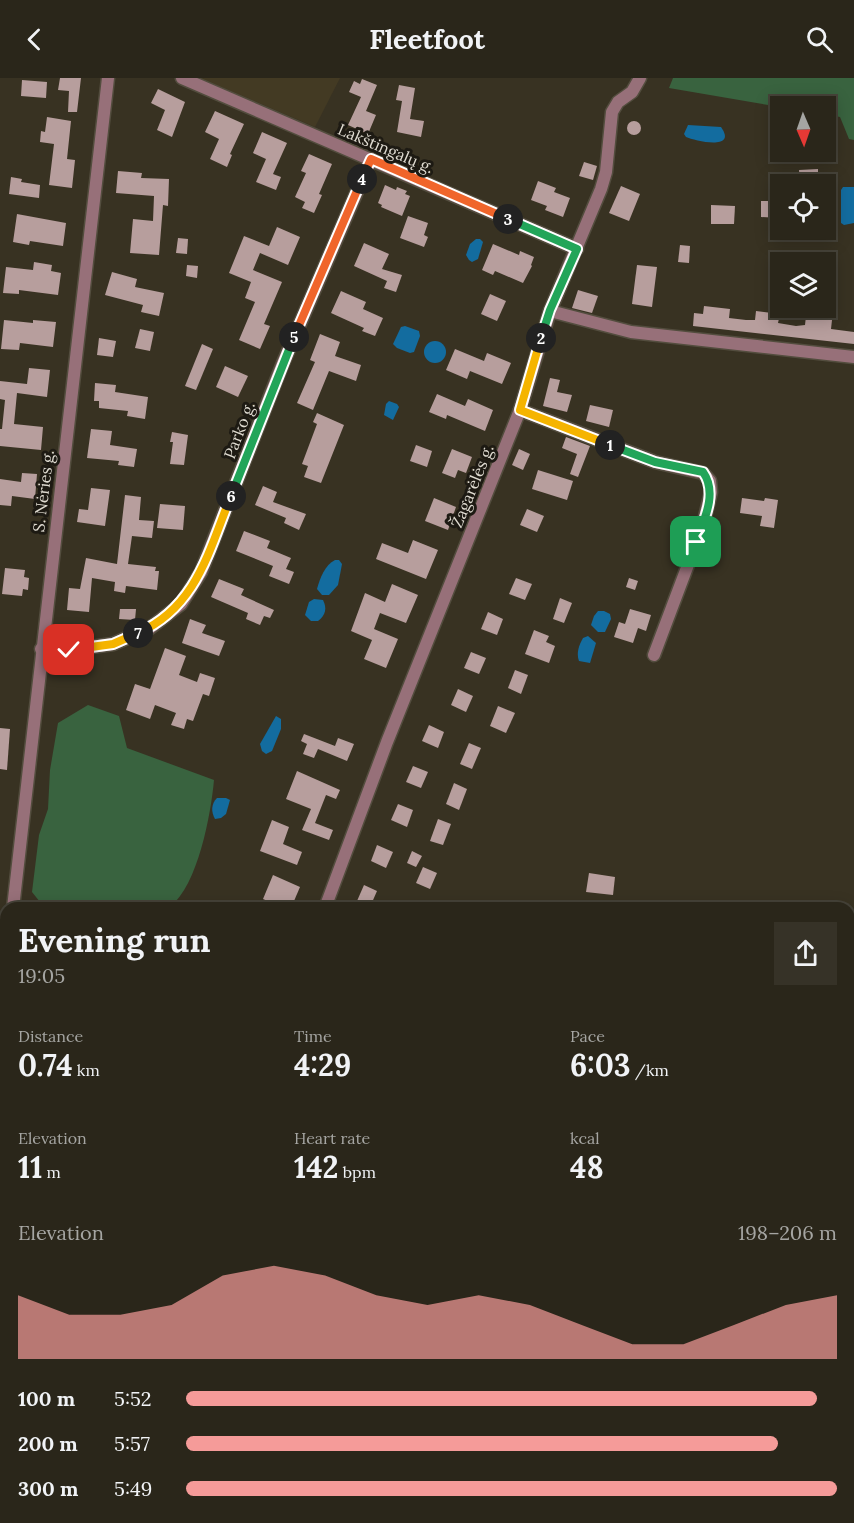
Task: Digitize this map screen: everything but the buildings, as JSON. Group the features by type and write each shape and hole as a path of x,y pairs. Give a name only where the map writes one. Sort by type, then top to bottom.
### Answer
{"street":[{"name":"S. Nėries g.","path":"14,902 108,78"},
{"name":"Lakštingalų g.","path":"182,78 577,249"},
{"name":"Žagarėlės g.","path":"327,902 391,730 520,410 550,310 577,249 606,172 612,112 618,102 632,92 640,78"},
{"name":"Parko g.","path":"41,649 69,650 113,644 150,628 181,604 201,572 283,363 371,159"},
{"path":"550,310 631,332 854,357"},
{"path":"520,410 655,462 703,472 710,482 711,492 703,525 654,655"}],"shaded area":[{"path":"200,78 340,78 315,127"}],"green space":[{"path":"673,78 854,78 854,140 849,139 840,117 836,116 836,96 770,96 770,105 669,88"},
{"path":"88,705 119,716 127,748 214,780 210,811 201,848 188,883 175,902 40,902 32,892 39,835 48,809 50,770 58,723"}],"water":[{"path":"688,125 721,127 725,134 724,139 720,142 713,142 686,137 684,134"},
{"path":"843,187 854,187 854,223 844,225 841,223 841,190"},
{"path":"476,239 483,242 478,259 472,262 466,255 470,244"},
{"path":"405,326 419,331 420,336 414,352 410,353 393,344 401,327"},
{"path":"435,341 443,344 446,352 443,360 435,363 427,360 424,352 427,344"},
{"path":"389,401 399,407 393,420 384,415 386,404"},
{"path":"335,560 339,560 342,564 338,585 329,595 322,595 317,589 326,568"},
{"path":"314,599 323,600 325,606 324,614 318,621 311,621 305,615 309,602"},
{"path":"598,611 610,614 611,619 605,632 598,632 591,625"},
{"path":"588,636 596,643 590,663 579,661 578,655 583,638"},
{"path":"276,716 281,719 281,729 272,751 266,754 262,751 260,744"},
{"path":"217,798 230,800 226,814 215,819 212,808"}],"route":[{"path":"69,650 113,644 150,628 181,604 201,572 283,363 371,159 577,249 550,310 520,410 655,462 703,472 710,482 711,492 703,525 696,542"}]}
